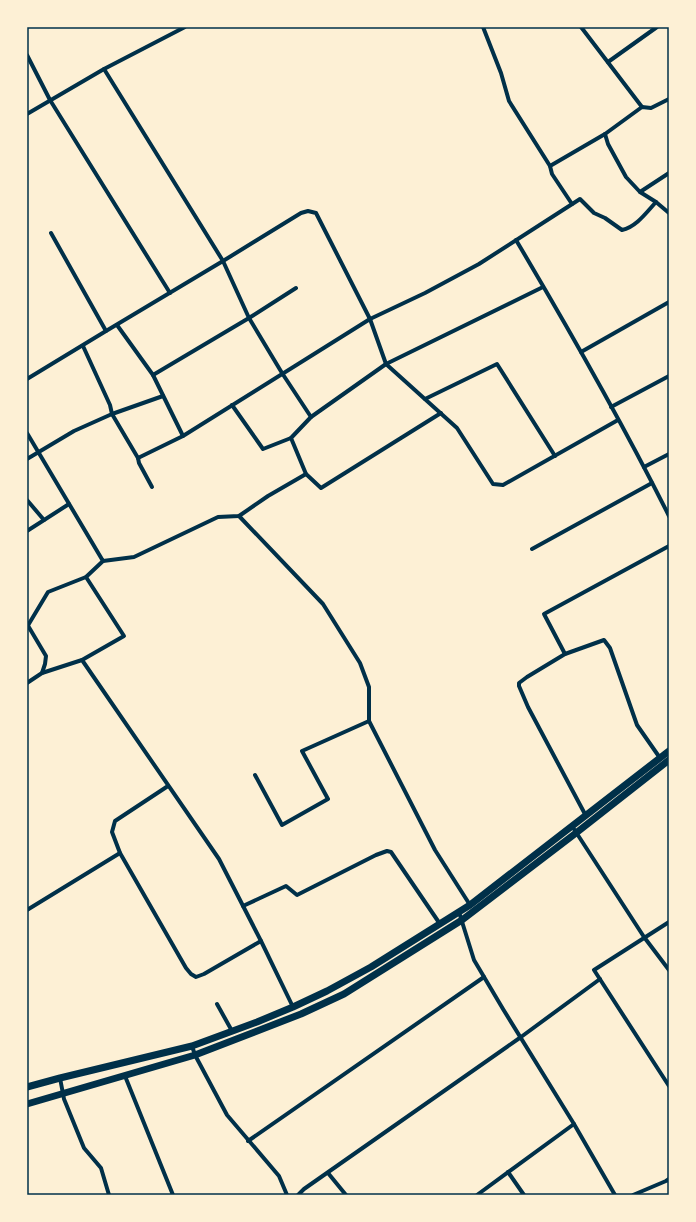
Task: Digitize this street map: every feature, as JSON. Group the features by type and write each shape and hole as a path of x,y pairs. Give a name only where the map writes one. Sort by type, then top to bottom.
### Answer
{"main road":[{"path":"27,1087 192,1046 293,1007 327,991 371,967 470,905 669,751"},
{"path":"27,1104 64,1096 195,1055 301,1014 344,994 462,920 669,760"}],"street":[{"path":"27,114 104,69 185,27"},
{"path":"483,27 501,73 509,101 550,166 552,174 572,204"},
{"path":"581,27 642,107"},
{"path":"608,62 657,27"},
{"path":"27,55 50,100 170,293"},
{"path":"104,69 223,261 249,318 282,373 312,417"},
{"path":"550,166 605,134 642,107 651,108 669,99"},
{"path":"605,134 608,144 626,177 640,192 656,202 669,213"},
{"path":"640,192 669,173"},
{"path":"138,458 183,436 370,319 425,293 479,264 580,200 594,213 605,218 622,230 628,229 636,223 656,202"},
{"path":"27,379 301,213 308,211 316,213 370,319 386,364 457,428 493,484 503,485 618,420"},
{"path":"51,233 106,332"},
{"path":"516,240 581,352 669,516"},
{"path":"232,405 263,449 291,438 312,417 386,364 543,287"},
{"path":"153,375 249,318 296,288"},
{"path":"581,352 669,302"},
{"path":"117,325 153,375 183,436"},
{"path":"83,346 110,405 112,414 138,458 138,463 152,487"},
{"path":"425,399 497,364 555,456"},
{"path":"611,407 669,376"},
{"path":"27,459 74,431 112,414 163,396"},
{"path":"291,438 306,474 321,488 440,413"},
{"path":"27,433 103,561"},
{"path":"644,467 669,454"},
{"path":"42,673 46,664 46,656 27,626 48,592 86,577 103,561 134,557 218,517 239,516 268,496 306,474"},
{"path":"532,549 652,483"},
{"path":"27,500 44,520"},
{"path":"27,531 69,504"},
{"path":"239,516 323,604 360,663 369,687 369,721 435,850 470,905"},
{"path":"565,654 544,614 669,546"},
{"path":"27,683 42,673 82,660 124,636 86,577"},
{"path":"586,816 528,707 519,686 527,676 565,654 604,640 610,648 637,725 660,758"},
{"path":"82,660 219,859 293,1007"},
{"path":"255,775 282,825 328,800 302,751 369,721"},
{"path":"168,786 115,821 112,832 120,853 186,968 196,977 204,974 261,941"},
{"path":"572,826 644,937 669,970"},
{"path":"243,906 286,886 297,895 376,855 387,851 390,852 399,863 440,924"},
{"path":"27,910 120,853"},
{"path":"459,912 474,960 574,1124 615,1195"},
{"path":"669,922 594,970 669,1086"},
{"path":"248,1141 484,977"},
{"path":"298,1195 600,980"},
{"path":"218,1004 232,1031"},
{"path":"192,1046 195,1055 226,1116 279,1176 288,1195"},
{"path":"125,1076 173,1195"},
{"path":"60,1078 64,1096 84,1148 101,1168 109,1195"},
{"path":"477,1195 574,1124"},
{"path":"508,1172 524,1195"},
{"path":"328,1173 346,1195"},
{"path":"633,1195 669,1179"}]}
